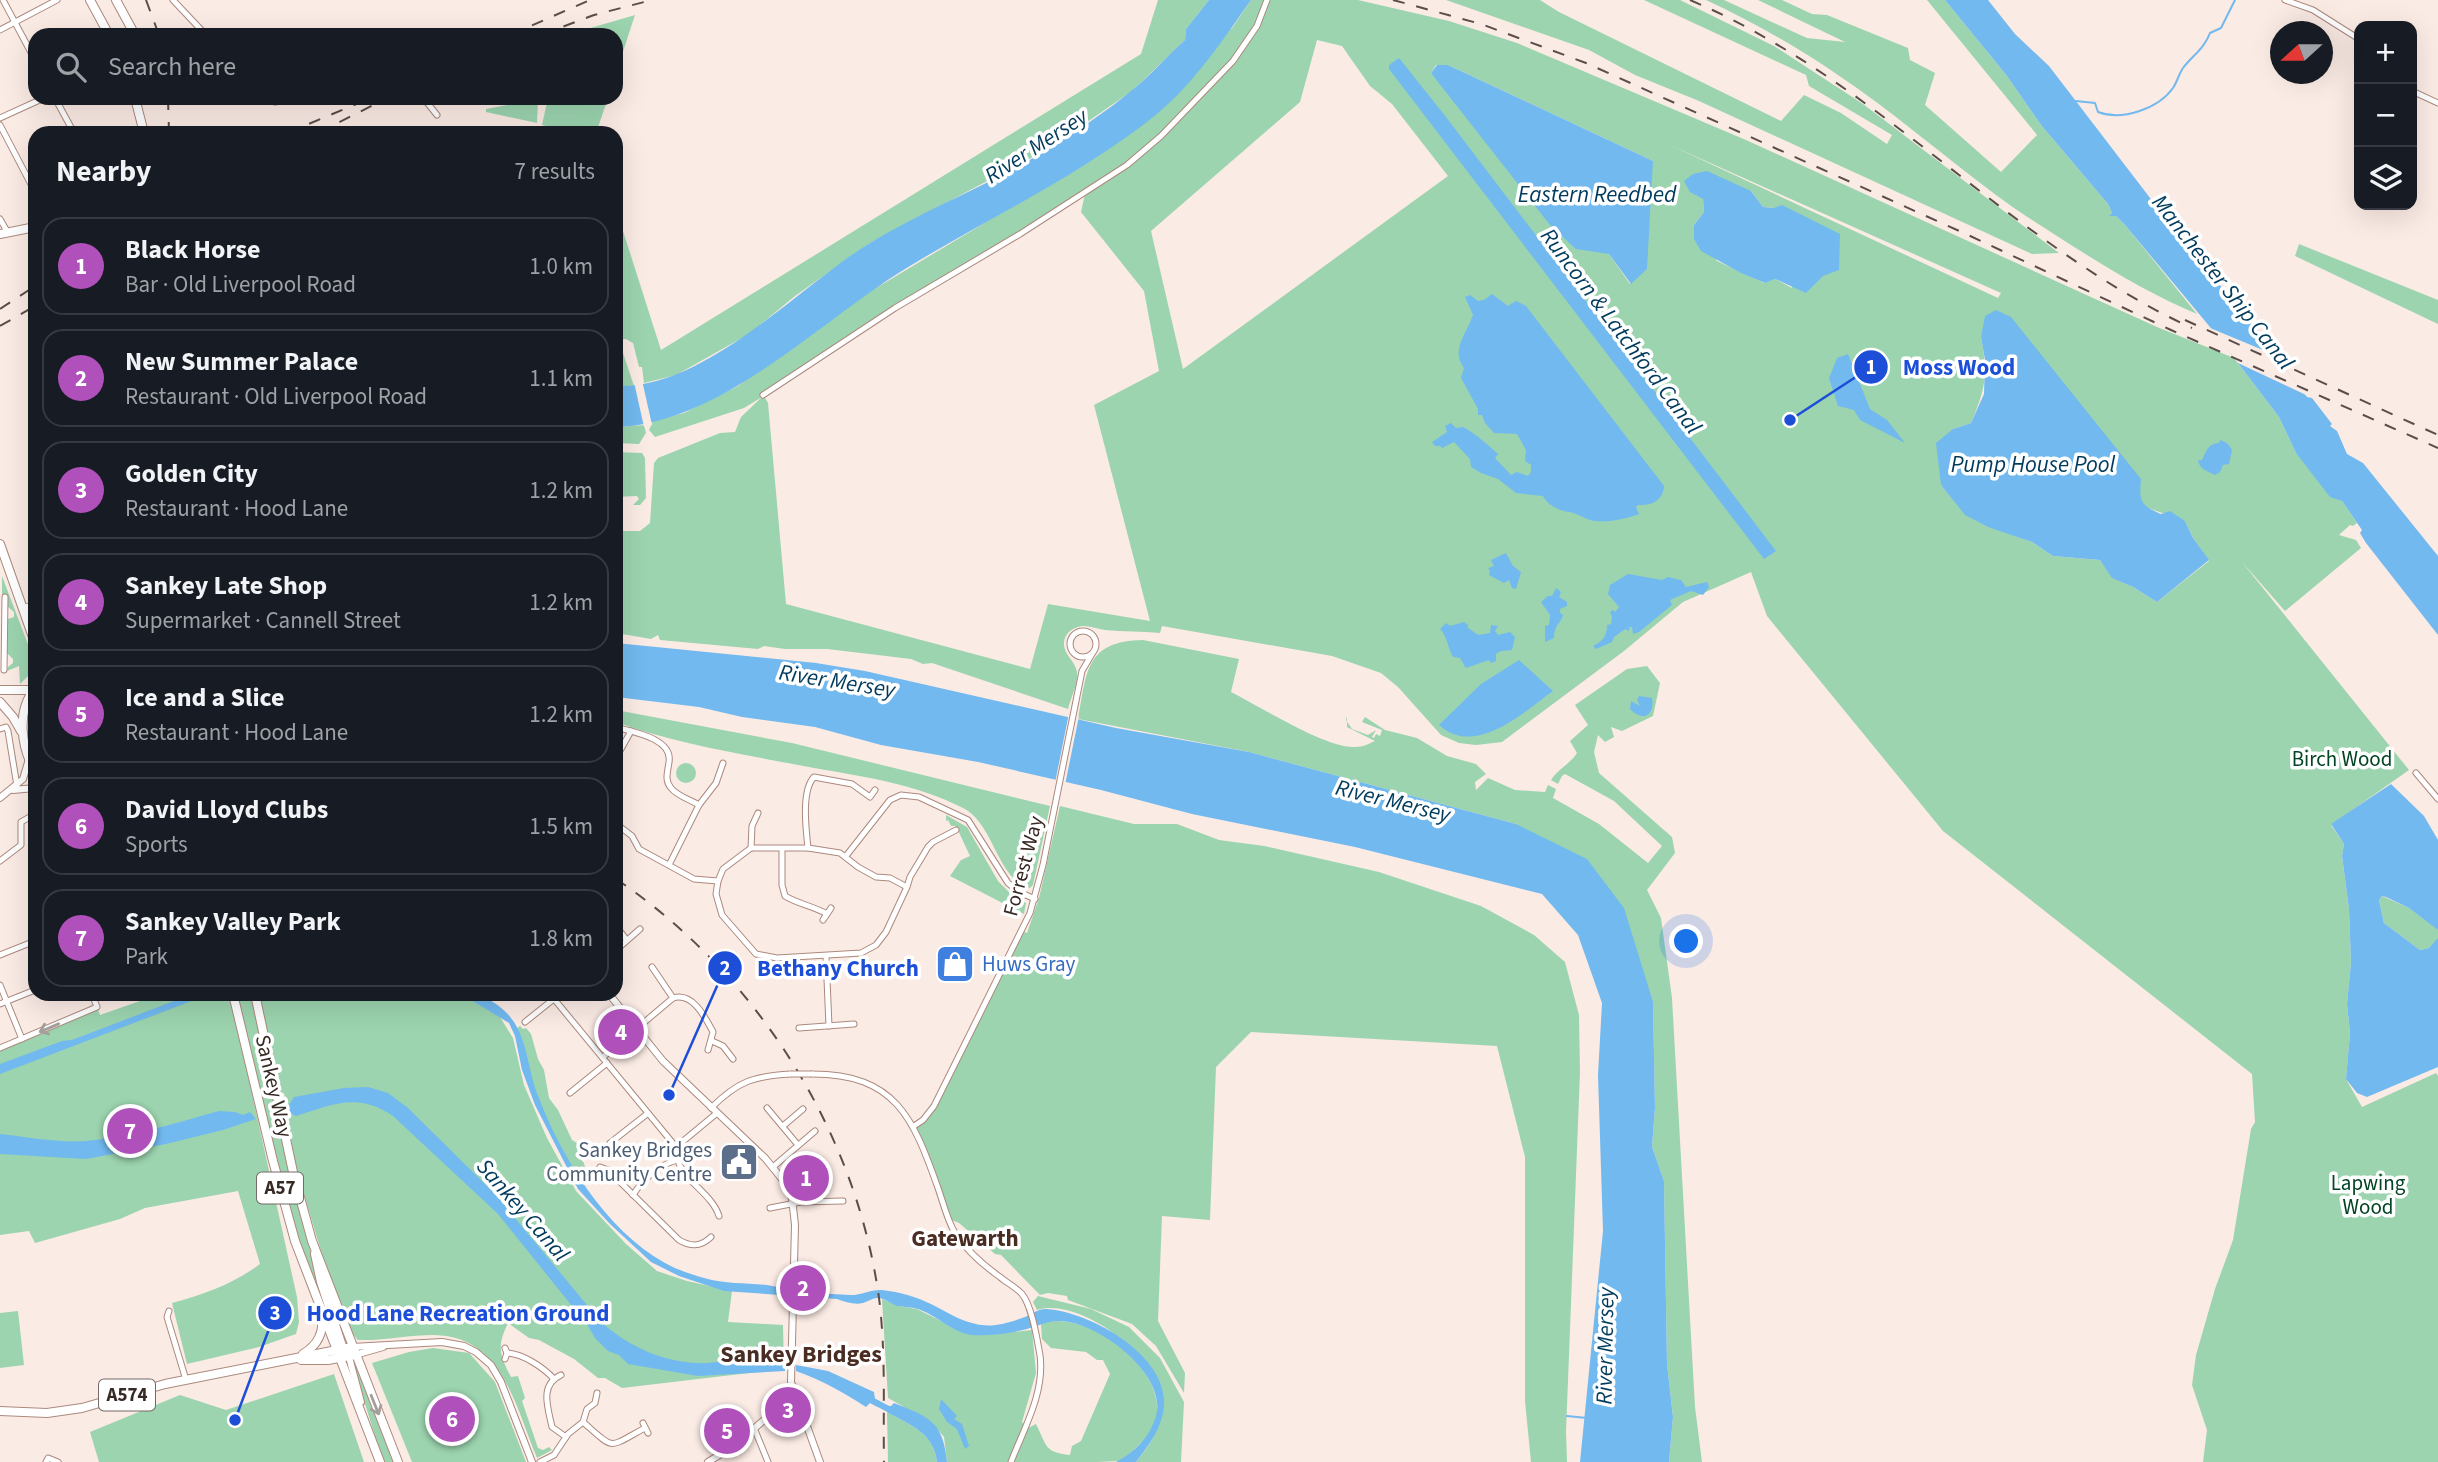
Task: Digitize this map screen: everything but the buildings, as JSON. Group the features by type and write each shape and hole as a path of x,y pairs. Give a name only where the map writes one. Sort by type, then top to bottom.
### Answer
{"main road":[{"path":"90,0 105,28"},
{"path":"116,0 131,28"},
{"path":"137,105 142,126"},
{"path":"4,234 28,229"},
{"path":"0,544 28,623"},
{"path":"15,586 28,611"},
{"path":"0,690 28,689"},
{"path":"23,737 22,719 28,700"},
{"path":"0,702 13,717 28,754"},
{"name":"Sankey Way","path":"235,1001 287,1214 306,1273 322,1313 346,1353 398,1462"},
{"name":"Sankey Way","path":"256,1001 293,1172 366,1424 380,1462"},
{"path":"295,1359 317,1343 323,1327 322,1313"},
{"name":"A574","path":"0,1411 39,1413 68,1410 186,1380 295,1359 346,1353"}],"street":[{"path":"3,0 28,47"},
{"path":"0,30 57,0"},
{"path":"173,0 199,28"},
{"path":"2286,0 2313,10 2354,36"},
{"path":"763,396 895,308 1020,234 1126,165 1161,136 1233,61 1257,26 1267,3"},
{"path":"2417,93 2438,103"},
{"path":"0,118 29,105"},
{"path":"59,105 70,126"},
{"path":"429,105 437,115"},
{"path":"0,125 28,179"},
{"path":"0,219 4,234"},
{"path":"4,670 7,661 2,651 5,597"},
{"path":"5,615 14,615"},
{"path":"1074,655 1081,658 1092,654 1096,647 1095,639 1090,633 1082,631 1070,640 1070,648 1082,671"},
{"name":"Forrest Way","path":"914,1126 934,1106 1023,931 1035,899 1082,671 1092,654"},
{"path":"3,728 16,788"},
{"path":"623,729 659,743 668,751 668,785 699,805"},
{"path":"623,745 631,731"},
{"path":"669,864 699,805 716,783 723,763"},
{"path":"0,798 16,788 27,772 28,765"},
{"path":"2416,773 2438,799"},
{"path":"808,848 805,822 808,783 814,777 852,785 870,797 875,790"},
{"path":"16,788 28,788"},
{"path":"846,856 890,800 901,795 919,797 968,820 1008,883 1019,892 1035,899"},
{"path":"751,848 752,826 758,813"},
{"path":"0,860 19,848 22,838 21,822 28,818"},
{"path":"906,887 890,878 876,877 840,853 808,848 751,848 723,869 716,894 722,915 757,954 777,958 862,953 876,944 886,932 928,847 953,831 946,824"},
{"path":"623,829 632,836 639,849 694,879 718,881"},
{"path":"782,849 782,885 785,896 793,901 829,911 823,920"},
{"path":"623,942 640,929"},
{"path":"623,935 626,939"},
{"path":"0,955 28,944"},
{"path":"825,956 829,1026"},
{"path":"652,967 673,998"},
{"path":"0,985 22,1039"},
{"path":"0,1004 28,993"},
{"path":"570,1093 636,1028 673,998 680,996 690,999 707,1020 713,1032 708,1050"},
{"path":"0,1048 97,1007 95,1001"},
{"path":"525,1022 548,1001"},
{"path":"555,1001 676,1147 677,1160 686,1176 716,1206 719,1216"},
{"path":"615,1001 663,1061 773,1167 794,1204 790,1368 794,1394 820,1462"},
{"path":"799,1028 855,1024"},
{"path":"712,1041 723,1046 733,1059"},
{"path":"676,1147 714,1110 729,1091 764,1075 839,1075 867,1083 888,1097 914,1126 953,1228 977,1259 1022,1294 1030,1314 1040,1357 1039,1383 1035,1401 1011,1462"},
{"path":"767,1108 799,1145"},
{"path":"783,1126 803,1109"},
{"path":"610,1143 647,1114"},
{"path":"773,1167 815,1131"},
{"path":"633,1195 642,1182 664,1164 677,1160"},
{"path":"600,1167 608,1170 679,1240 693,1246 709,1239 713,1248"},
{"path":"770,1208 843,1200"},
{"path":"705,1208 711,1201"},
{"path":"169,1311 167,1317 186,1380"},
{"path":"346,1353 412,1342 442,1342 464,1346 476,1352 491,1365 501,1382 533,1462"},
{"path":"506,1353 517,1355 546,1370 554,1379"},
{"path":"561,1375 548,1386 546,1395 551,1423 555,1430 566,1437"},
{"path":"540,1462 554,1455 566,1437 583,1422 587,1409 595,1403 596,1392"},
{"path":"708,1462 734,1446 794,1394"},
{"path":"583,1422 605,1443 612,1445 645,1428"},
{"path":"754,1428 768,1462"},
{"path":"41,1454 47,1460 58,1462"}],"green space":[{"path":"1158,0 1209,0 1186,29 1185,40 1132,91 1048,149 870,243 795,296 749,334 676,375 644,383 642,367 639,367 633,343 623,339 623,231 661,350 1141,54"},
{"path":"1251,0 1358,0 1449,21 1517,43 1746,140 2157,327 2234,358 2279,417 2296,453 2342,501 2357,523 2350,525 2339,535 2356,540 2361,548 2285,611 2242,562 2409,770 2331,825 2344,844 2342,856 2349,909 2351,963 2347,1004 2350,1033 2346,1079 2362,1107 2436,1073 2438,1076 2438,1462 2203,1462 2207,1430 2192,1385 2196,1355 2215,1289 2233,1240 2251,1129 2255,1122 2252,1074 1943,831 1767,616 1751,572 1683,602 1624,651 1502,742 1476,745 1459,743 1441,735 1398,687 1381,673 1332,656 1162,626 1160,633 1084,626 1069,632 1064,647 1076,668 1077,677 1068,709 932,663 923,664 911,659 827,649 764,646 758,649 660,640 658,635 651,639 623,634 623,531 640,531 650,523 654,463 658,458 720,433 735,432 741,417 762,397 744,408 655,437 649,430 653,421 684,413 738,386 861,297 1018,203 1232,28","holes":["1317,40 1342,46 1370,86 1392,104 1448,176 1183,369 1151,231 1300,102","1436,65 1448,65 1653,161 1630,284 1609,254 1431,73","1670,145 2001,293 1998,298","1751,191 1763,207 1774,208 1792,288 1775,279 1764,283 1717,261 1694,225 1704,212 1703,198","1085,194 1081,212 1144,291 1159,371 1094,405 1150,621 1048,604 1030,669 786,604 768,403 764,396 895,308","1981,337 2145,507 2185,521 2209,561 2157,602 2113,578 2100,560 2053,556 2032,542 1966,515 1941,485 1953,429 1971,423 1980,400 1984,381"]},
{"path":"1446,0 1540,0 1559,12 1781,121 1804,95 1841,113 1887,144 1892,135 1809,86 1806,75 1644,0 1680,0 1774,46 1863,104 2059,253 2032,254 1699,101 1635,75 1589,50"},
{"path":"1706,0 1724,0 1807,38 1845,42 1758,0 1782,0 1812,14 1827,15 1908,48 1910,60 1935,73 1925,105 2001,172 2037,135 1927,0 1945,0 2007,76 2041,125 2108,204 2112,213 2110,216 2116,216 2125,225 2197,314 2132,282 2052,233 1996,195 1835,73 1772,34"},
{"path":"635,15 623,52 623,28 590,28"},
{"path":"507,105 538,105 537,123 486,112 486,109"},
{"path":"546,105 606,105 598,126 542,125"},
{"path":"2299,244 2438,300 2438,324 2295,256"},
{"path":"623,353 634,386 623,386"},
{"path":"644,425 646,433 639,444 623,443 623,426"},
{"path":"623,452 642,453 645,458 646,498 640,505 633,505 639,499 637,496 623,497"},
{"path":"2,576 28,644 28,676 20,684 19,666 7,671 13,663 7,653 8,619 14,617 14,612 8,607 7,596 2,594"},
{"path":"1143,640 1239,659 1231,692 1293,726 1328,741 1355,747 1375,741 1347,727 1347,722 1352,729 1368,735 1376,730 1372,737 1376,734 1380,736 1382,730 1362,722 1365,717 1385,730 1417,738 1447,756 1476,764 1486,774 1475,782 1476,790 1488,778 1515,790 1545,792 1548,785 1556,789 1553,798 1599,824 1648,863 1662,846 1614,801 1565,774 1558,784 1551,780 1577,753 1570,741 1588,725 1575,705 1627,669 1647,666 1660,683 1653,716 1622,731 1611,727 1614,737 1605,742 1598,735 1594,752 1599,773 1672,837 1675,853 1647,890 1661,918 1672,998 1695,1407 1702,1462 1669,1462 1673,1417 1667,1364 1664,1181 1652,1147 1655,1108 1653,1002 1516,824 1249,752 1078,719 1087,674 1099,653 1110,646"},
{"path":"623,711 792,743 1050,806 1033,885 1030,888 1019,883 1010,874 973,815 945,800 890,782 739,754 623,724"},
{"path":"686,763 693,766 696,773 693,780 686,783 679,780 676,773 679,766"},
{"path":"1060,806 1134,824 1177,824 1219,840 1264,846 1379,872 1481,906 1534,935 1565,962 1579,1015 1580,1072 1567,1462 1531,1462 1525,1401 1525,1157 1497,1046 1251,1032 1216,1067 1210,1220 1162,1216 1158,1321 1185,1373 1184,1393 1156,1346 1132,1324 1068,1300 1067,1296 1048,1293 1040,1295 1001,1255 995,1254 959,1223 949,1219 914,1126 931,1111 1022,931 1027,933 1039,898"},
{"path":"946,815 967,827 998,881 1011,894 1026,903 1024,914 950,876 961,860 970,856 956,826 951,826 948,820 946,821"},
{"path":"2382,896 2409,908 2435,927 2438,930 2438,939 2429,948 2420,950 2384,923 2379,900"},
{"path":"140,1001 230,1001 297,1297 299,1322 296,1334 259,1347 187,1364 172,1303 218,1288 260,1264 238,1191 145,1208 120,1219 35,1243 29,1231 0,1235 0,1051 98,1009 100,1015"},
{"path":"238,1001 253,1001 299,1207 334,1333 305,1263 274,1156"},
{"path":"260,1001 473,1001 500,1017 513,1038 524,1085 547,1138 576,1191 626,1244 657,1271 732,1291 728,1322 783,1325 784,1369 622,1388 605,1378 598,1378 574,1359 539,1340 529,1338 508,1323 501,1344 504,1362 511,1377 518,1376 525,1398 522,1401 538,1448 543,1450 549,1447 552,1450 537,1458 503,1377 491,1360 476,1347 457,1338 434,1335 358,1340 350,1331 326,1268 295,1164 281,1106 286,1104 284,1093 280,1094"},
{"path":"520,1026 531,1034 544,1070 549,1098 558,1110 572,1140 580,1145 577,1150 579,1157 585,1168 588,1170 594,1167 597,1170 582,1184 563,1157 565,1154 560,1149 535,1093 516,1029"},
{"path":"1038,1296 1091,1309 1129,1327 1160,1358 1184,1402 1181,1462 1136,1462 1157,1429 1162,1394 1154,1373 1142,1358 1110,1330 1091,1319 1053,1308 1037,1310 1033,1302"},
{"path":"882,1299 917,1309 967,1334 1032,1330 1036,1373 1022,1422 1028,1428 1036,1424 1047,1447 1055,1452 1070,1455 1072,1446 1081,1441 1110,1374 1103,1360 1097,1360 1086,1352 1051,1348 1042,1339 1041,1324 1062,1321 1086,1327 1110,1340 1132,1357 1148,1378 1157,1401 1155,1424 1139,1445 1118,1461 947,1462 944,1437 931,1422 888,1398"},
{"path":"18,1311 24,1365 0,1368 0,1313"},
{"path":"433,1348 469,1353 495,1382 526,1462 412,1462 372,1363"},
{"path":"355,1365 395,1462 383,1462"},
{"path":"334,1374 364,1462 99,1462 90,1432 180,1395 226,1410"},
{"path":"887,1412 926,1437 935,1452 937,1462 888,1462"}],"water":[{"path":"1209,0 1251,0 1207,60 1171,102 1097,157 905,269 767,367 730,390 655,422 623,426 623,385 650,383 683,372 716,354 870,243 1027,162 1138,85 1185,40 1186,29"},
{"path":"1945,0 1988,0 2015,34 2049,66 2183,241 2275,351 2275,355 2307,397 2312,398 2332,424 2330,426 2337,431 2347,454 2363,463 2438,556 2438,635 2366,543 2360,533 2362,530 2342,501 2330,497 2296,453 2279,417 2215,333 2125,225 2116,216 2109,216 2112,213 2108,204 2041,125 2007,76"},
{"path":"1399,58 1776,551 1764,559 1389,69 1389,65"},
{"name":"Eastern Reedbed","path":"1437,65 1448,65 1653,161 1647,269 1631,284 1609,254 1576,249 1550,225 1431,73"},
{"path":"1707,171 1751,191 1763,207 1774,208 1782,205 1840,234 1839,270 1823,276 1806,293 1775,279 1765,283 1701,251 1694,239 1694,225 1704,212 1703,199 1690,192 1684,181 1693,174"},
{"path":"1492,294 1508,306 1516,301 1526,306 1664,486 1656,502 1638,505 1636,507 1639,514 1621,519 1590,520 1551,505 1543,496 1516,493 1498,479 1481,473 1471,467 1470,459 1454,442 1442,448 1435,446 1432,442 1447,432 1445,426 1451,423 1456,428 1463,427 1468,430 1490,447 1498,454 1495,458 1511,475 1517,472 1528,476 1531,472 1531,465 1525,461 1526,450 1517,434 1494,433 1482,415 1478,415 1478,409 1461,378 1464,368 1460,361 1459,348 1473,315 1465,297 1470,295 1478,301"},
{"name":"Pump House Pool","path":"1996,310 2011,317 2141,479 2142,502 2161,514 2170,511 2185,521 2209,560 2157,602 2112,578 2100,560 2053,556 2032,542 1988,527 1965,515 1941,485 1936,443 1953,429 1971,423 1984,394 1985,360 1981,337 1985,316"},
{"path":"1848,354 1870,409 1887,420 1905,443 1860,420 1854,410 1838,406 1829,378 1837,358"},
{"path":"2220,440 2227,443 2232,450 2229,464 2223,465 2215,475 2202,468 2198,460 2202,460 2210,446"},
{"path":"1506,553 1513,566 1521,572 1516,589 1512,588 1509,580 1504,583 1489,575 1488,568 1494,566 1491,560"},
{"path":"1628,574 1662,580 1668,577 1681,580 1686,587 1707,582 1709,587 1703,595 1691,591 1670,600 1672,605 1639,632 1633,634 1632,627 1629,627 1629,631 1625,629 1614,637 1612,642 1596,649 1593,646 1604,638 1607,625 1611,624 1610,612 1615,612 1619,607 1608,594 1610,585"},
{"path":"1556,588 1561,592 1559,597 1567,602 1567,606 1560,609 1563,615 1555,629 1554,638 1545,642 1545,626 1549,625 1550,615 1541,602 1552,596"},
{"path":"1464,622 1478,635 1490,633 1491,625 1498,626 1495,631 1498,635 1510,632 1515,637 1512,650 1496,654 1496,661 1491,663 1489,660 1466,668 1460,658 1453,657 1440,629 1446,623 1450,626"},
{"name":"River Mersey","path":"623,644 816,663 865,671 1116,728 1249,752 1516,824 1587,859 1624,908 1653,1002 1655,1108 1652,1147 1664,1181 1667,1364 1673,1417 1669,1462 1580,1462 1603,1231 1598,1075 1602,1003 1578,935 1542,894 1355,847 1192,814 978,762 881,745 815,727 742,717 699,707 623,698"},
{"path":"1519,660 1553,691 1514,720 1483,734 1468,737 1453,734 1439,725 1481,684"},
{"path":"1639,696 1652,698 1652,709 1647,715 1639,715 1630,709 1631,701 1640,706 1637,700"},
{"path":"2391,784 2424,816 2438,840 2438,930 2409,908 2386,897 2382,896 2379,900 2384,923 2420,950 2429,948 2438,938 2438,1067 2367,1097 2357,1093 2346,1079 2350,1033 2347,1004 2351,963 2349,909 2342,856 2344,844 2331,824"},
{"path":"174,1001 192,1001 0,1074 0,1064 62,1041 72,1040"},
{"path":"473,1001 491,1001 511,1018 521,1035 534,1084 558,1141 587,1189 604,1211 643,1249 674,1268 704,1278 841,1295 878,1290 895,1292 933,1305 959,1319 982,1325 1005,1323 1044,1309 1083,1318 1102,1326 1137,1351 1151,1366 1160,1382 1164,1409 1151,1441 1136,1462 1116,1462 1135,1449 1146,1437 1156,1416 1157,1400 1141,1367 1110,1340 1075,1323 1054,1321 1010,1333 971,1335 957,1331 918,1309 897,1306 880,1298 857,1304 837,1299 724,1291 679,1276 651,1262 610,1224 578,1189 535,1105 509,1023"},
{"path":"368,1087 388,1093 408,1108 496,1195 601,1322 622,1338 646,1351 672,1360 785,1365 785,1371 698,1376 628,1364 619,1355 608,1351 595,1338 498,1214 393,1116 369,1104 357,1102 334,1104 296,1116 288,1112 287,1108 294,1097 344,1088"},
{"path":"219,1111 243,1115 250,1112 256,1119 166,1144 86,1159 0,1154 0,1134 86,1141 137,1133"},
{"path":"796,1365 828,1371 874,1392 875,1399 879,1401 878,1407 870,1403 866,1407 832,1387 796,1371"},
{"path":"941,1399 957,1416 954,1419 962,1424 969,1446 965,1449 957,1429 947,1422 939,1409"},
{"path":"894,1403 932,1422 942,1437 947,1462 937,1462 931,1444 920,1431 887,1412 887,1406"}],"pier":[{"path":"2210,328 2275,355 2306,395 2238,363"},
{"path":"642,380 652,425 644,427 634,382"},
{"path":"1069,713 1079,716 1065,785 1055,783"}],"waterway":[{"path":"2076,101 2095,103 2098,112 2118,115 2139,111 2158,102 2173,88 2183,68 2210,33 2221,28 2235,0"},
{"name":"Sankey Canal","path":"873,1401 894,1412"},
{"path":"1567,1416 1587,1418"}],"railway":[{"path":"146,0 156,28"},
{"path":"526,28 590,0"},
{"path":"560,28 594,15 652,0"},
{"path":"1393,0 1481,24 1586,63 1966,234 2171,330 2438,448"},
{"path":"1690,0 1758,33 1822,73 2063,252 2126,293 2192,328"},
{"path":"168,105 169,126"},
{"path":"304,126 354,105"},
{"path":"332,126 373,105"},
{"path":"0,309 28,291"},
{"path":"0,326 28,310"},
{"path":"2185,320 2438,435"},
{"path":"623,884 667,917 713,961 755,1009 791,1061 823,1117 848,1175 867,1236 879,1298 883,1360 884,1462"}],"place":[{"name":"Moss Wood","path":"1790,420"},
{"name":"Huws Gray","path":"955,964"},
{"name":"Sankey Late Shop","path":"621,1032"},
{"name":"Bethany Church","path":"669,1095"},
{"name":"Sankey Valley Park","path":"130,1131"},
{"name":"Sankey Bridges Community Centre","path":"739,1162"},
{"name":"Black Horse","path":"806,1178"},
{"name":"New Summer Palace","path":"803,1288"},
{"name":"Golden City","path":"788,1410"},
{"name":"David Lloyd Clubs","path":"452,1419"},
{"name":"Hood Lane Recreation Ground","path":"235,1420"},
{"name":"Ice and a Slice","path":"727,1431"}],"district":[{"name":"Gatewarth","path":"965,1238"},
{"name":"Sankey Bridges","path":"801,1354"}],"water label":[{"name":"Manchester Ship Canal","path":"2223,282"},
{"name":"Runcorn & Latchford Canal","path":"1621,331"}],"park label":[{"name":"Birch Wood","path":"2342,759"},
{"name":"Lapwing Wood","path":"2368,1195"}]}
